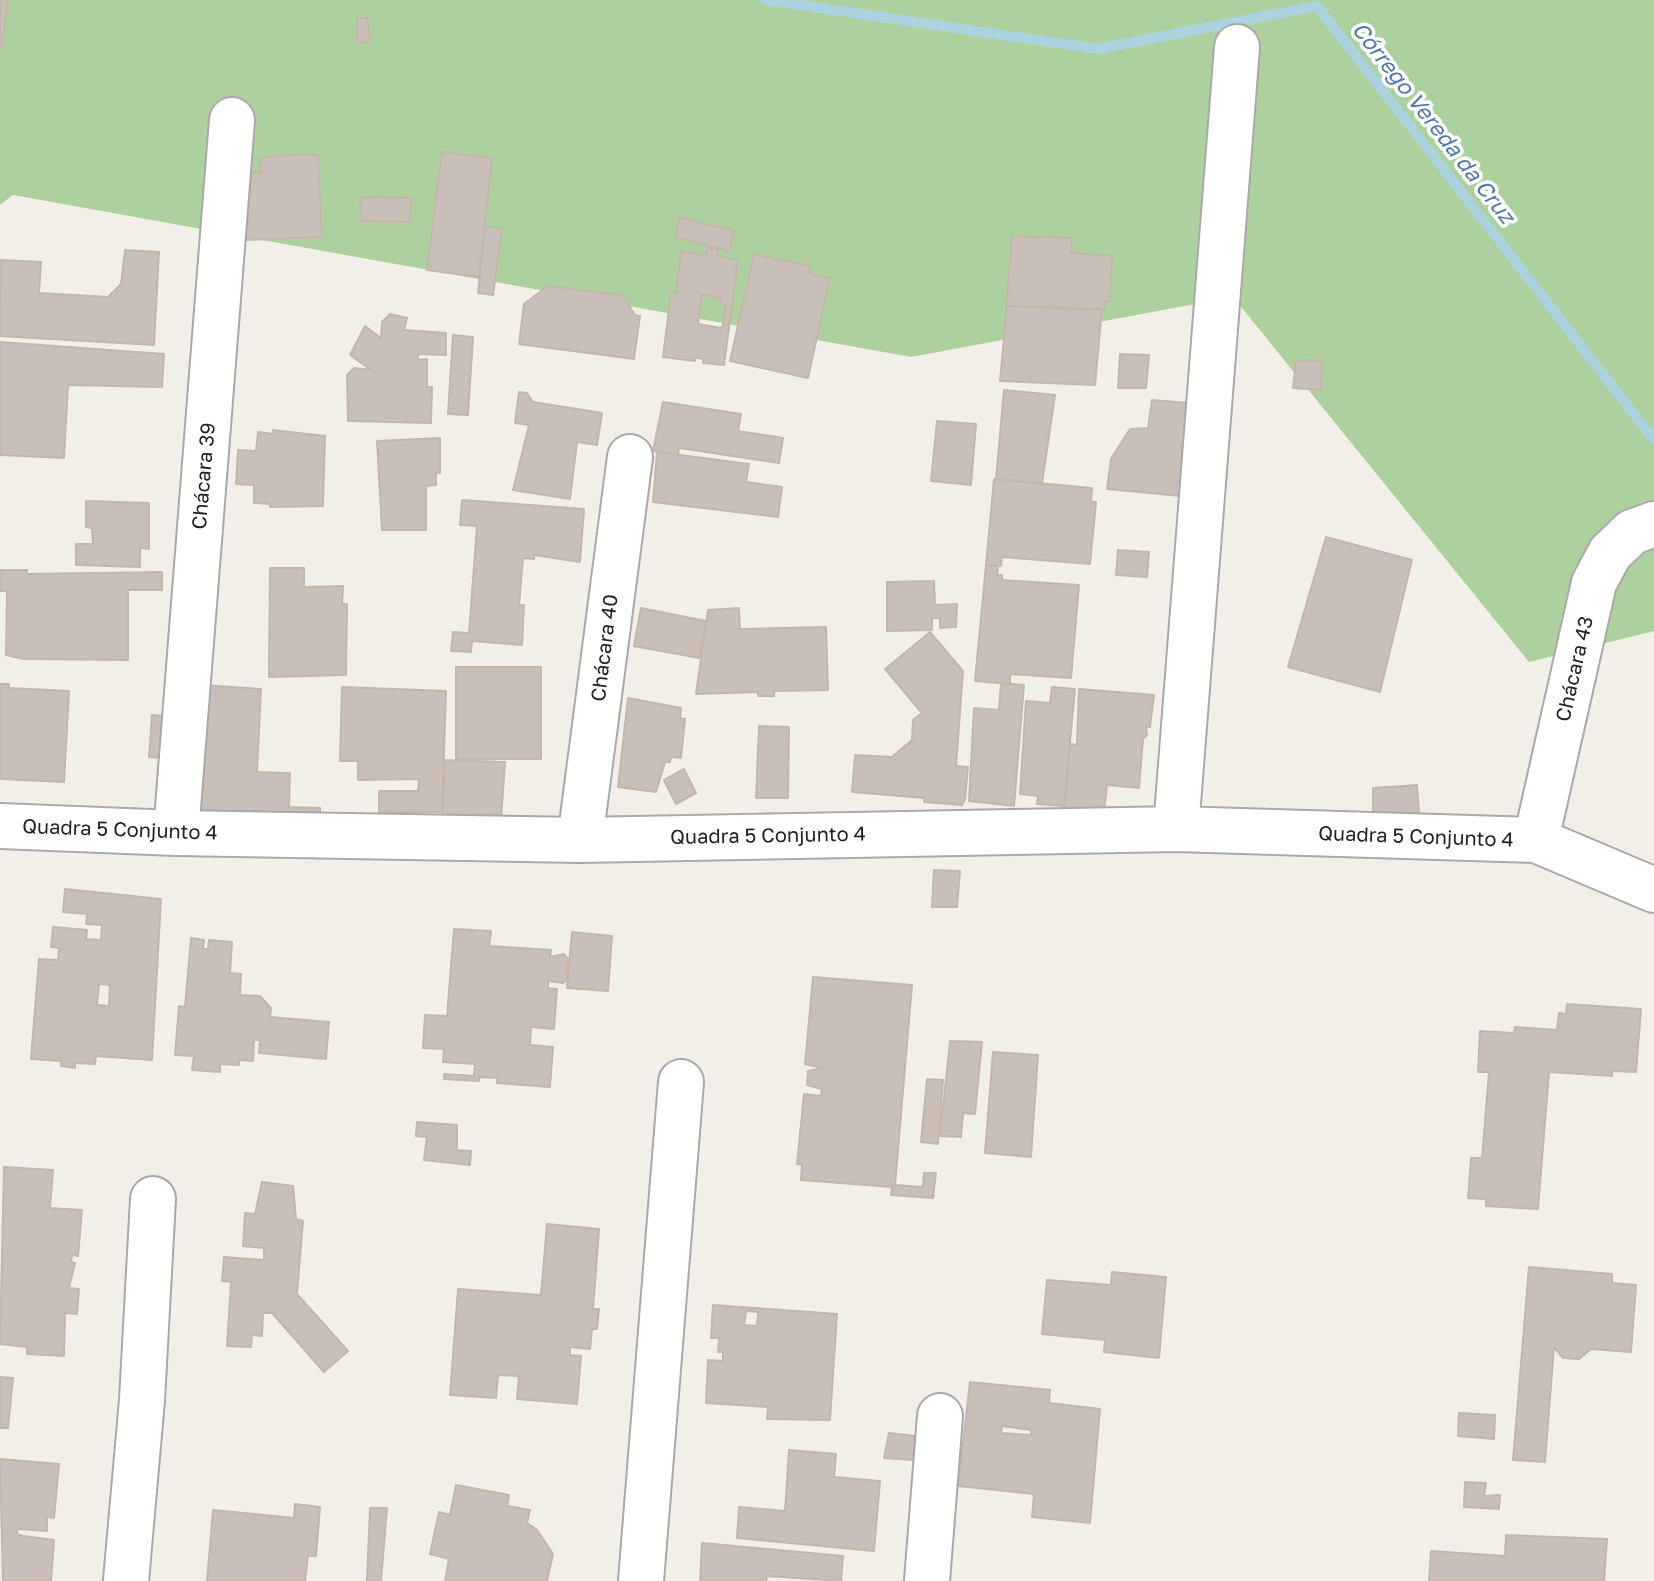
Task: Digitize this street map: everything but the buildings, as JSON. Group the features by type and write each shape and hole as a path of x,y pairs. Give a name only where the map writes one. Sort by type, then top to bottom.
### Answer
{"street":[{"path":"1176,829 1237,47"},
{"name":"Chácara 39","path":"176,833 232,120"},
{"name":"Chácara 40","path":"580,840 630,457"},
{"name":"Chácara 43","path":"1536,840 1594,583 1610,553 1632,532 1654,524"},
{"name":"Quadra 5 Conjunto 4","path":"0,826 176,833 580,840 1176,829 1536,840"},
{"path":"1536,840 1654,890"},
{"path":"641,1581 681,1082"},
{"path":"126,1581 140,1433 153,1199"},
{"path":"927,1581 940,1416"}],"green space":[{"path":"0,0 1654,0 1654,631 1529,662 1233,297 911,357 13,195 0,205"}],"waterway":[{"name":"Córrego Vereda da Cruz","path":"766,0 1098,49 1317,6 1654,440"}]}
